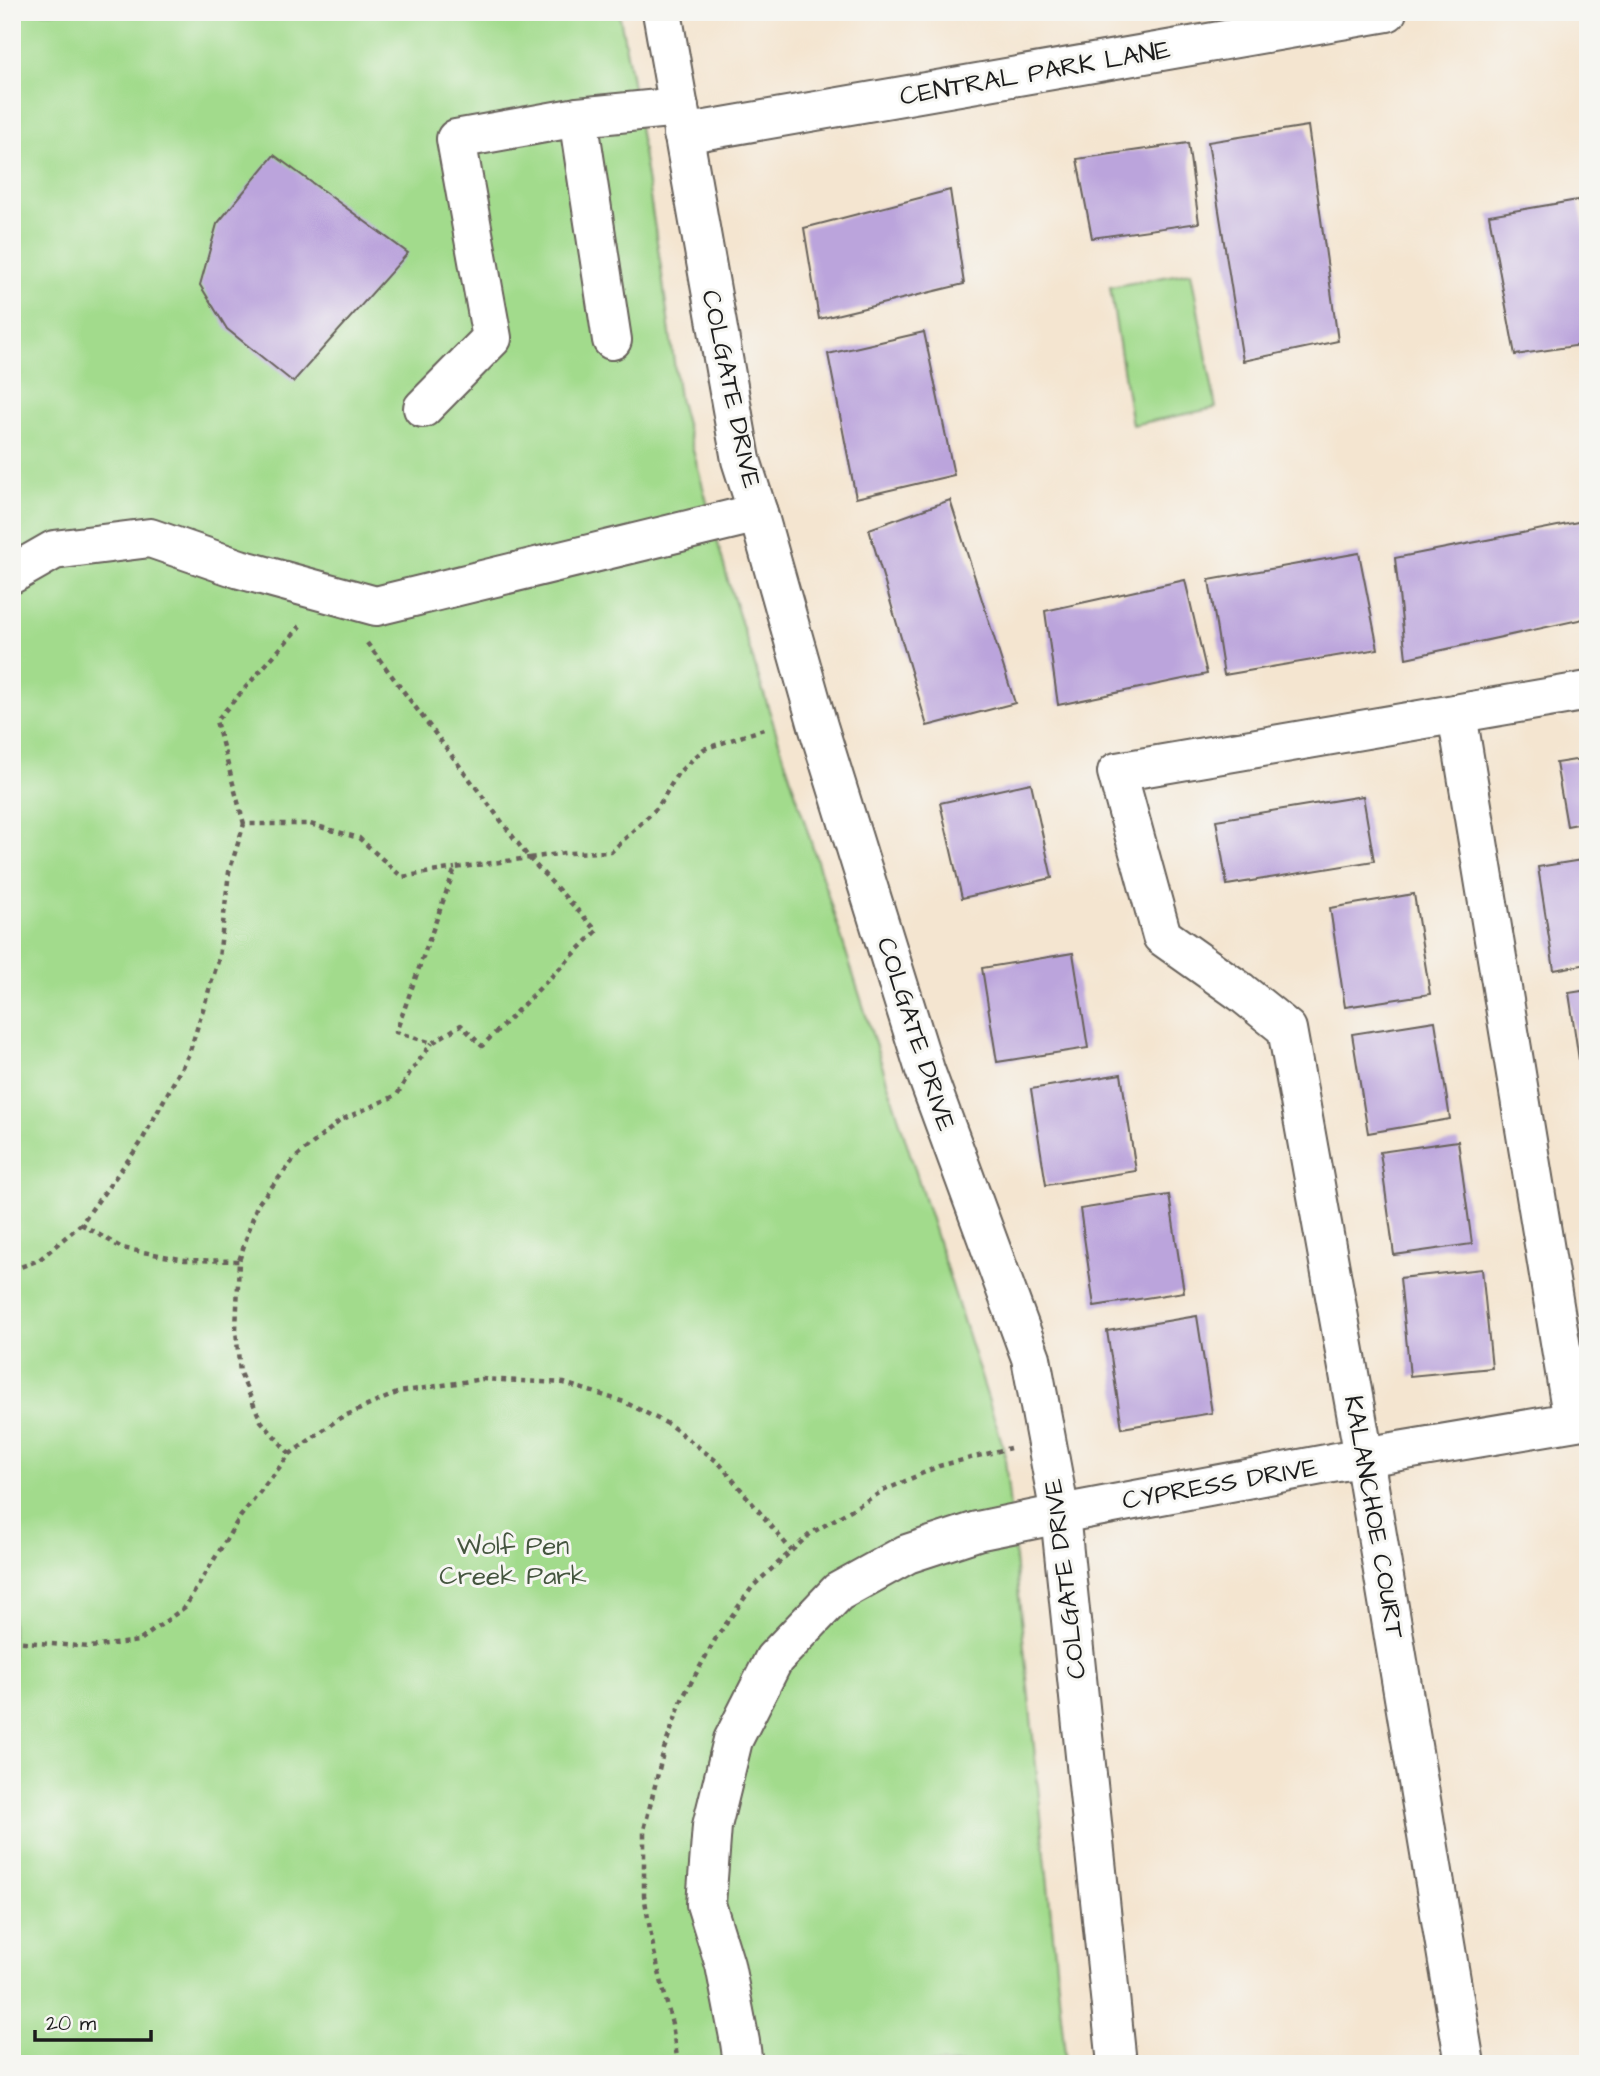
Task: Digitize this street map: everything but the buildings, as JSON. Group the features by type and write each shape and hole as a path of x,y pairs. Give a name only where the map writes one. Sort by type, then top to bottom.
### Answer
{"street":[{"name":"COLGATE DRIVE","path":"663,12 741,460 818,726 925,1070 1031,1358 1060,1514 1117,2064"},
{"name":"CENTRAL PARK LANE","path":"423,408 492,338 456,139 578,117 681,120 1387,12"},
{"path":"578,117 612,340"},
{"path":"12,574 54,550 149,538 240,569 376,606 758,513"},
{"path":"1580,1420 1457,714 1588,691"},
{"name":"KALANCHOE COURT","path":"1457,714 1117,772 1162,936 1241,992 1287,1029 1364,1457 1465,2064"},
{"name":"CYPRESS DRIVE","path":"743,2064 724,1965 706,1904 712,1826 733,1740 774,1659 838,1592 907,1553 977,1531 1364,1457 1580,1420"}],"path":[{"path":"12,1270 39,1260 81,1224 140,1143 189,1054 219,958 229,872 244,824 216,721 328,593 529,858 597,931 482,1046 461,1025 432,1043 397,1095 341,1120 295,1158 257,1205 239,1261 236,1331 240,1373 261,1421 290,1454"},
{"path":"244,824 310,824 359,838 402,877 565,853 611,852 658,807 678,773 704,749 767,728"},
{"path":"432,1043 396,1032 456,868"},
{"path":"81,1224 122,1248 186,1260 239,1261"},
{"path":"12,1641 90,1647 139,1641 185,1607 240,1517 290,1454 340,1418 399,1392 482,1379 565,1382 624,1402 670,1425 719,1463 791,1550"}],"green space":[{"name":"Wolf Pen Creek Park","path":"12,12 619,12 660,261 679,398 729,584 1004,1449 1066,2064 12,2064"},
{"path":"1191,272 1216,408 1132,425 1110,287"}]}
